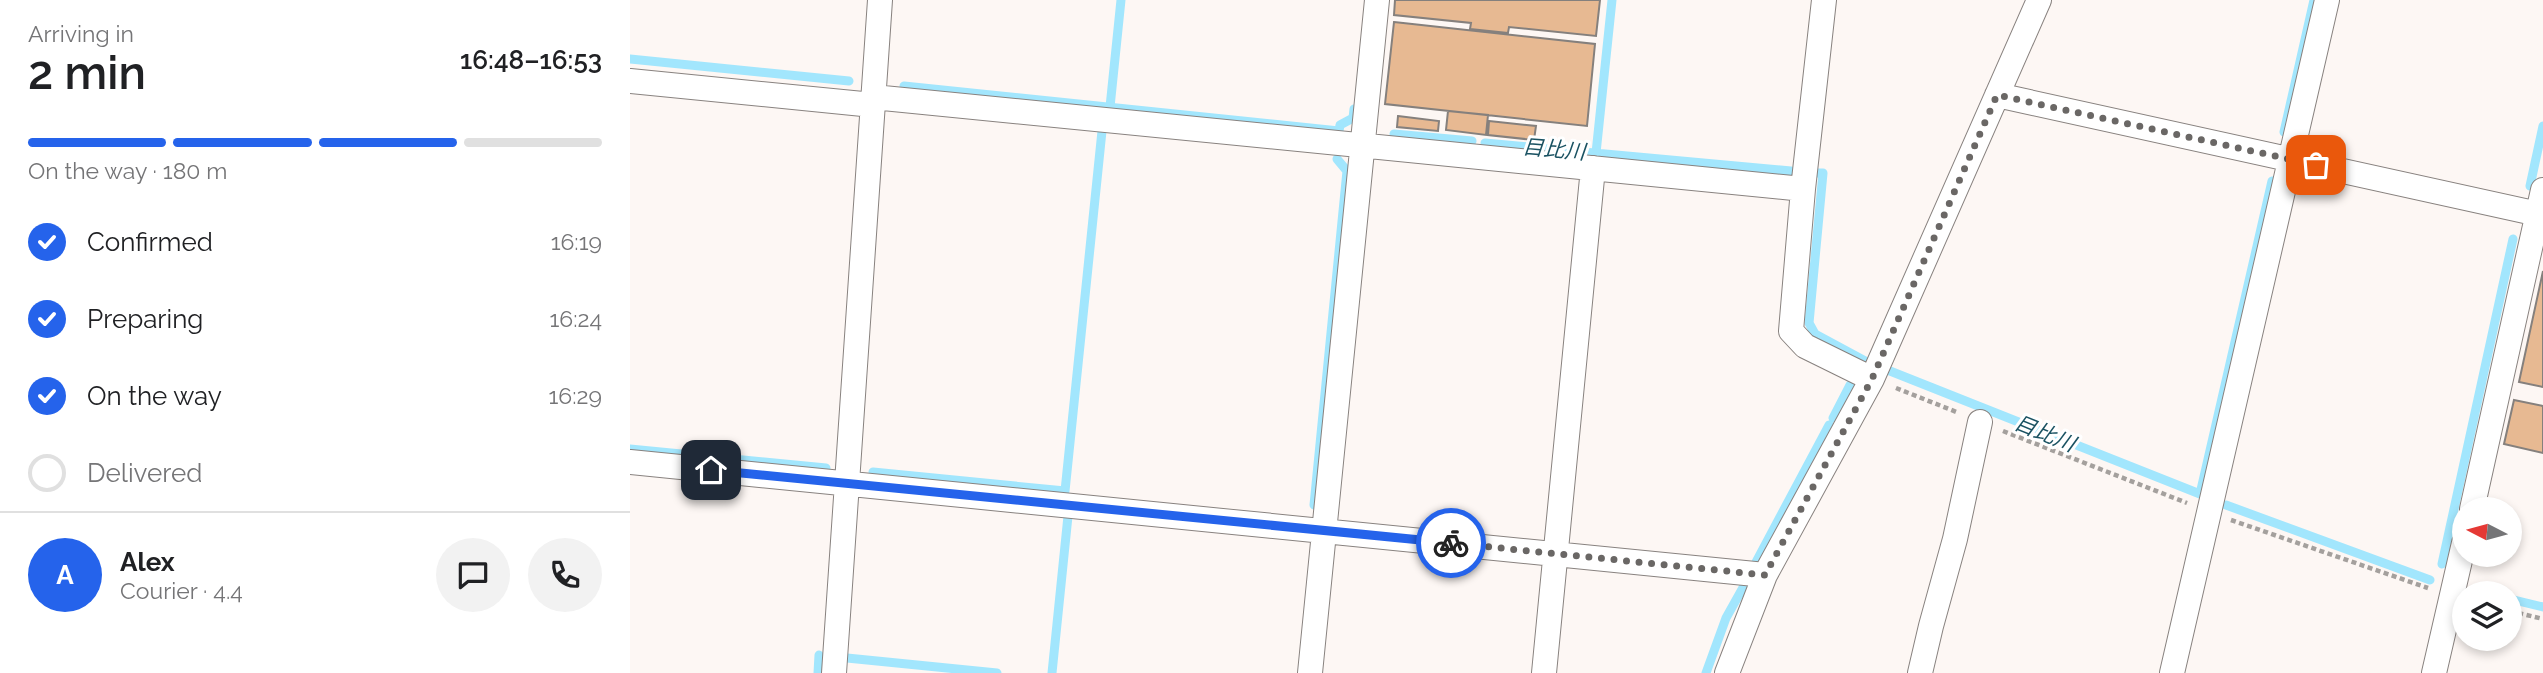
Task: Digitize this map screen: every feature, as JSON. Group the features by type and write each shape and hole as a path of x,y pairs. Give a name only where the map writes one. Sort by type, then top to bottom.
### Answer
{"street":[{"path":"834,673 880,0"},
{"path":"1310,673 1377,0"},
{"path":"1824,0 1803,189 1791,331 1805,346 1872,379"},
{"path":"1727,673 1765,575 1872,379 2039,0"},
{"path":"2172,673 2327,0"},
{"path":"630,81 1363,146 1803,189"},
{"path":"1997,95 2291,159 2541,207 2475,497"},
{"path":"1544,673 1594,168"},
{"path":"1920,673 1955,539 1980,422"},
{"path":"630,462 1765,575"},
{"path":"2434,673 2452,597"}],"path":[{"path":"1872,379 2209,512 2452,597"},
{"path":"2522,614 2543,619"}],"building":[{"path":"1395,0 1600,0 1596,36 1509,27 1508,33 1470,29 1471,23 1394,15"},
{"path":"1394,22 1595,44 1587,126 1385,104"},
{"path":"1448,111 1488,115 1486,135 1446,130"},
{"path":"1398,116 1439,121 1438,131 1397,127"},
{"path":"1489,121 1536,126 1534,140 1488,135"},
{"path":"2543,271 2543,387 2519,382"},
{"path":"2514,400 2543,406 2543,453 2504,444"}],"waterway":[{"path":"1110,107 1121,0"},
{"path":"1596,153 1612,0"},
{"path":"2284,132 2314,0"},
{"path":"630,59 849,81"},
{"path":"904,86 1339,131 1340,125 1353,118 1354,109"},
{"path":"2530,186 2543,126"},
{"path":"873,472 1065,491 1102,131"},
{"name":"目比川","path":"1394,134 1472,141"},
{"name":"目比川","path":"1485,143 1791,171"},
{"path":"1314,505 1347,171 1337,159"},
{"name":"目比川","path":"1816,173 1823,173 1809,323 1815,334 1867,362"},
{"name":"目比川","path":"1890,371 2200,494 2272,181"},
{"path":"2442,564 2513,239"},
{"path":"1833,418 1850,385"},
{"path":"1756,562 1829,425"},
{"path":"630,449 826,468"},
{"name":"目比川","path":"2226,505 2430,580"},
{"path":"1052,673 1068,516"},
{"path":"1706,673 1726,618 1745,584"},
{"name":"目比川","path":"2522,602 2543,607"},
{"path":"818,673 819,655"},
{"path":"847,658 997,673"}],"way so far":[{"path":"1451,543 1765,575 1872,379 1997,95 2316,165"}],"route":[{"path":"711,470 1451,543"}]}
